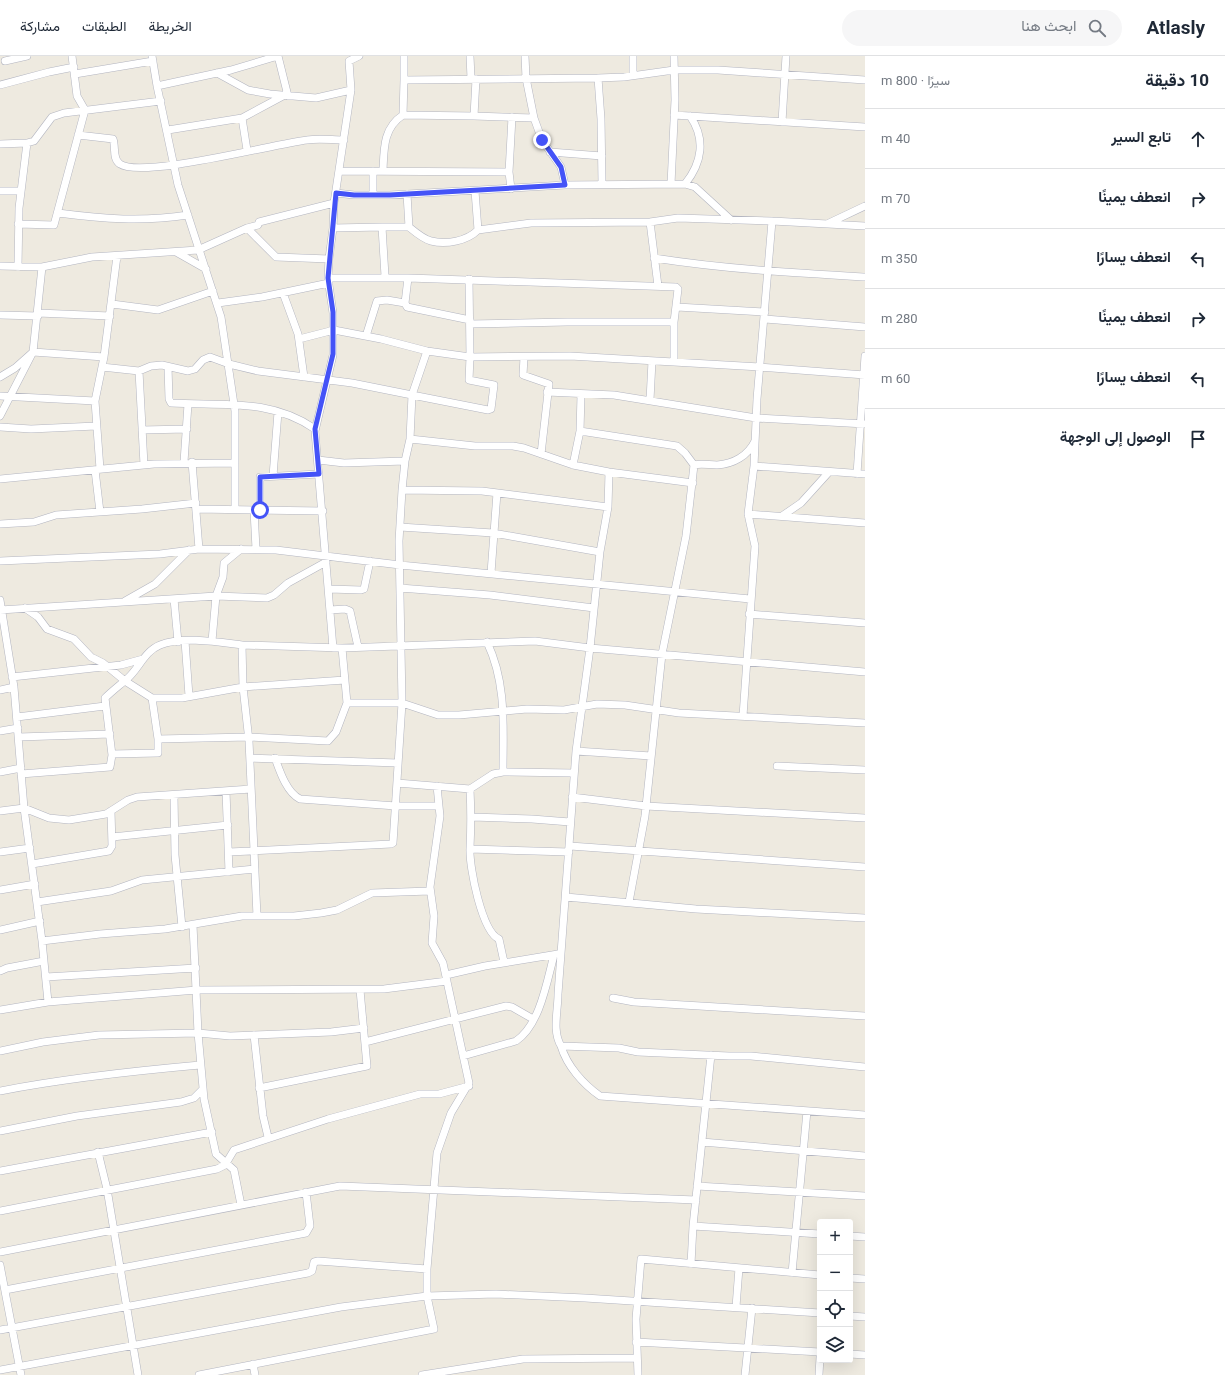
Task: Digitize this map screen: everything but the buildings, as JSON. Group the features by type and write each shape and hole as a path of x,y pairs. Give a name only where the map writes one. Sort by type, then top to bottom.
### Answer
{"street":[{"path":"5,61 27,56"},
{"path":"18,224 53,226 58,213 85,110 76,96 72,56"},
{"path":"157,86 217,73 278,56 286,96"},
{"path":"333,648 315,429 319,406 328,380 333,354 334,330 328,280 329,259 333,228 334,203 351,90 348,59 359,56"},
{"path":"383,171 388,130 403,115 404,56"},
{"path":"470,56 473,79 474,116"},
{"path":"525,56 526,78 534,118 542,140 561,167 565,185"},
{"path":"633,56 633,76"},
{"path":"671,184 674,115 674,56"},
{"path":"782,122 786,56"},
{"path":"0,85 49,72 74,71 153,58 157,86 168,130 178,184 198,250 218,303 229,364 234,404 235,509"},
{"path":"404,80 598,78 633,76 674,70 718,70 865,80"},
{"path":"217,73 248,90 286,96 316,98 351,90"},
{"path":"598,78 602,184"},
{"path":"168,130 242,118 286,96"},
{"path":"0,144 27,143 37,138 52,117 64,113 161,102"},
{"path":"403,115 534,118"},
{"path":"674,115 865,127"},
{"path":"685,184 698,164 699,136 697,125 690,116"},
{"path":"511,189 509,172 512,117"},
{"path":"242,118 247,150"},
{"path":"78,135 113,139 116,159 120,164 129,168 139,169 175,165 247,150 308,140 344,140"},
{"path":"18,267 18,224 27,143"},
{"path":"550,152 602,156"},
{"path":"339,171 509,172"},
{"path":"373,171 373,195"},
{"path":"336,193 373,195 475,191 565,185 685,184 695,187 731,220"},
{"path":"0,191 21,191"},
{"path":"475,191 478,230"},
{"path":"407,194 409,227"},
{"path":"0,266 42,267 92,258 198,250 258,224 259,222 334,203"},
{"path":"827,224 865,206"},
{"path":"58,213 100,218 145,220 188,215"},
{"path":"333,228 382,226 409,227 429,240 444,242 459,240 473,235 478,230 531,223 650,222 678,218 865,226"},
{"path":"743,716 750,599 755,546 748,514 754,466 756,418 772,221"},
{"path":"650,222 658,286"},
{"path":"382,226 385,276"},
{"path":"247,228 276,257 329,259"},
{"path":"176,252 206,270"},
{"path":"100,512 95,401 104,357 117,256"},
{"path":"654,258 695,265 768,272 865,277"},
{"path":"0,416 33,352 42,267"},
{"path":"218,303 283,293 328,280 385,276 678,287 677,307 674,322 674,362"},
{"path":"405,303 408,278"},
{"path":"102,367 139,371 156,365 184,371 192,371 203,360 210,357 229,364 328,380 490,410 494,385 469,380 469,279"},
{"path":"112,304 158,310 213,291"},
{"path":"283,293 299,339 304,377"},
{"path":"366,336 377,301 387,300 405,303 407,307 470,322 674,322"},
{"path":"677,307 865,327"},
{"path":"0,315 110,316"},
{"path":"299,339 334,330 427,351 470,356 570,356 760,367 864,375"},
{"path":"228,852 391,844 394,840 402,703 400,647 400,527 402,490 405,461 410,439 412,395 427,351"},
{"path":"0,377 15,368 33,352 104,357"},
{"path":"857,474 863,424 865,356"},
{"path":"524,357 522,374 548,383 541,454"},
{"path":"650,400 652,361"},
{"path":"168,367 170,402 188,404 234,404 278,412 297,417 315,429"},
{"path":"139,371 144,465"},
{"path":"547,392 581,395 607,394 756,418 863,424"},
{"path":"573,465 580,431 581,395"},
{"path":"0,396 95,401"},
{"path":"188,404 188,462 196,506 199,549"},
{"path":"273,476 278,412"},
{"path":"0,427 31,428 96,426"},
{"path":"142,430 187,429"},
{"path":"580,431 677,446 685,453 694,466 686,536 662,654 646,806 640,851 630,902"},
{"path":"410,439 475,446 513,446 573,465 609,472 693,483"},
{"path":"694,466 731,463 751,449 755,441"},
{"path":"318,460 344,463 405,461"},
{"path":"0,479 188,462 235,463"},
{"path":"754,466 865,474"},
{"path":"609,472 608,507 600,552 598,584 576,751 556,1031 557,1039 564,1056 586,1086 600,1096 865,1115"},
{"path":"782,516 801,503 829,472"},
{"path":"256,549 260,478 319,474"},
{"path":"402,490 469,490 608,507"},
{"path":"490,573 497,493"},
{"path":"0,524 34,522 56,515 196,506 257,510 322,511"},
{"path":"748,514 865,523"},
{"path":"400,527 493,533 600,552"},
{"path":"0,561 160,554 199,549 256,549 326,558 490,573 674,593 750,599"},
{"path":"212,641 216,596 222,578 225,561 242,549"},
{"path":"121,603 155,584 189,550"},
{"path":"1,610 216,596 271,597 288,583 326,558"},
{"path":"329,589 363,590 370,561"},
{"path":"400,588 490,595 594,608"},
{"path":"174,599 189,696"},
{"path":"0,600 4,649 14,687 24,808 40,921 48,1002"},
{"path":"25,608 38,617 47,629 74,639 86,653 152,698 164,699 189,696 243,687 345,680"},
{"path":"330,610 345,609 350,611 358,647"},
{"path":"749,614 865,623"},
{"path":"0,772 108,768 112,765 112,754 105,698 125,680 150,652 160,645 181,642 212,641 242,645 342,648 535,641 590,648 865,672"},
{"path":"487,642 502,686 503,772"},
{"path":"242,645 243,687 249,737 257,916"},
{"path":"158,739 249,737 328,741 336,732 346,703 342,648"},
{"path":"12,677 107,667 132,663 144,658"},
{"path":"0,690 14,687"},
{"path":"112,754 156,754 159,751 152,698"},
{"path":"346,703 402,703 438,715 459,715 527,709 564,710 597,704 625,705 679,713 865,723"},
{"path":"17,717 105,706"},
{"path":"0,731 18,728"},
{"path":"19,737 110,734"},
{"path":"576,751 651,756"},
{"path":"250,758 398,763"},
{"path":"275,758 280,773 292,794 300,799 396,806 439,806"},
{"path":"777,766 865,770"},
{"path":"397,783 470,789 493,774 503,772 574,773"},
{"path":"199,1375 434,1329 427,1296 427,1269 437,1153 451,1113 468,1086 469,1078 442,958 432,944 434,916 430,891 430,878 440,825 437,786"},
{"path":"0,811 24,808 49,818 69,820 102,815 133,798 251,789"},
{"path":"470,789 472,817 470,849 483,918 492,934 499,939 504,962"},
{"path":"226,791 229,872"},
{"path":"174,795 182,926"},
{"path":"572,797 646,806 865,818"},
{"path":"32,864 107,852 111,849 111,811"},
{"path":"472,817 570,822"},
{"path":"112,837 228,825"},
{"path":"0,852 30,848"},
{"path":"470,849 640,851 865,867"},
{"path":"37,902 111,891 134,881 255,869"},
{"path":"0,890 35,884"},
{"path":"42,941 193,925 234,916 294,916 337,910 372,893 430,891"},
{"path":"566,897 696,909 865,918"},
{"path":"0,930 40,921"},
{"path":"193,925 200,1066 203,1089 216,1154 227,1162 234,1170 241,1205"},
{"path":"0,1010 48,1002 197,990 360,990 408,987 504,962 562,954"},
{"path":"463,1056 516,1041 522,1037 540,1007 554,955"},
{"path":"0,971 7,968 44,961"},
{"path":"46,977 196,968"},
{"path":"259,1088 364,1068 368,1063 360,990"},
{"path":"613,998 634,1002 865,1016"},
{"path":"365,1042 506,1006 512,1007 533,1020"},
{"path":"0,1051 43,1042 99,1035 198,1033 225,1036 331,1032 364,1028"},
{"path":"254,1035 259,1088 268,1137"},
{"path":"561,1046 751,1056 865,1067"},
{"path":"691,1264 693,1226 711,1055"},
{"path":"0,1091 53,1080 108,1073 200,1066"},
{"path":"0,1211 223,1168 234,1150 268,1137 420,1094 439,1094 468,1086"},
{"path":"0,1131 77,1116 188,1100 198,1095 203,1089"},
{"path":"792,1273 807,1111"},
{"path":"0,1171 212,1132"},
{"path":"702,1142 865,1156"},
{"path":"98,1152 107,1190 138,1375"},
{"path":"0,1252 340,1186 696,1200"},
{"path":"697,1186 865,1196"},
{"path":"5,1290 306,1233 310,1226 306,1192"},
{"path":"693,1226 817,1234"},
{"path":"853,1236 865,1237"},
{"path":"638,1375 636,1342 641,1259 817,1275"},
{"path":"0,1330 126,1308 308,1273 312,1271 314,1262 318,1261 427,1269"},
{"path":"0,1265 21,1375"},
{"path":"736,1307 739,1268"},
{"path":"853,1278 865,1279"},
{"path":"0,1370 341,1307 427,1296 496,1294 638,1300 817,1313"},
{"path":"745,1375 752,1308"},
{"path":"853,1316 865,1317"},
{"path":"636,1342 817,1352"},
{"path":"853,1354 865,1355"},
{"path":"422,1375 523,1359 637,1358"},
{"path":"819,1375 820,1363"},
{"path":"253,1364 255,1375"}],"route":[{"path":"260,510 260,477 319,474 315,441 316,419 322,395 328,380 334,339 333,312 328,278 336,193 346,195 390,195 565,185 561,167 542,140"}]}
